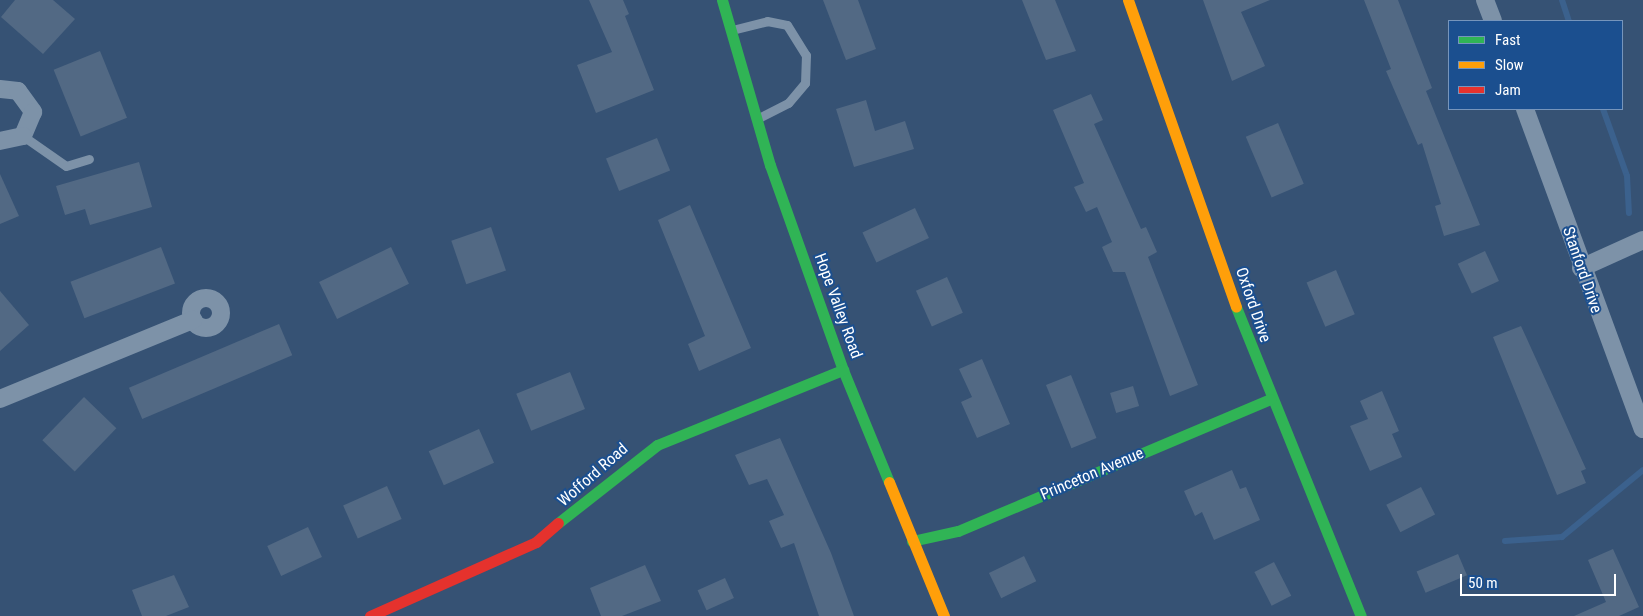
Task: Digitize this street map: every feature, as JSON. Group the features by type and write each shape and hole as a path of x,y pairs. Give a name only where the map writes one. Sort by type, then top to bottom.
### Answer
{"street":[{"name":"Hope Valley Road","path":"722,0 756,119 843,370 944,616"},
{"name":"Oxford Drive","path":"1128,0 1270,399 1361,616"},
{"path":"1485,0 1493,20"},
{"path":"0,90 18,91 30,103 33,121 23,136 0,141"},
{"name":"Stanford Drive","path":"1525,110 1581,268 1643,429"},
{"path":"1581,268 1643,240"},
{"path":"0,399 193,320"},
{"name":"Wofford Road","path":"370,616 536,542 610,478 657,445 843,370"},
{"name":"Princeton Avenue","path":"912,541 958,531 1270,399"}],"lane":[{"path":"731,30 766,21 787,25 806,55 805,83 788,103 756,119"},
{"path":"23,136 66,166 89,160"}],"building":[{"path":"15,0 53,0 75,19 43,54 1,17"},
{"path":"589,0 623,0 629,14 625,16 654,90 596,113 577,65 612,52"},
{"path":"823,0 858,0 876,49 846,60"},
{"path":"1022,0 1055,0 1076,51 1046,60"},
{"path":"1203,0 1270,0 1241,12 1265,66 1232,81"},
{"path":"1364,0 1398,0 1432,88 1426,91 1480,225 1444,236 1435,206 1441,204 1422,143 1418,145 1386,71 1391,69"},
{"path":"100,51 127,118 81,136 54,70"},
{"path":"1091,94 1103,120 1094,124 1141,229 1146,227 1157,252 1148,257 1198,385 1170,396 1125,272 1113,272 1102,247 1112,242 1097,207 1086,212 1074,187 1084,183 1053,110"},
{"path":"866,100 875,131 905,121 914,149 854,167 836,109"},
{"path":"1278,123 1304,184 1272,197 1246,137"},
{"path":"657,138 670,170 619,191 606,159"},
{"path":"139,162 152,207 90,225 85,209 65,215 56,186"},
{"path":"0,174 19,216 0,224"},
{"path":"690,205 751,348 699,371 688,344 705,336 658,220"},
{"path":"915,208 929,238 876,262 862,233"},
{"path":"491,227 506,270 466,284 451,241"},
{"path":"161,247 175,283 84,318 70,282"},
{"path":"391,247 409,284 337,319 319,282"},
{"path":"1485,251 1499,281 1472,294 1458,264"},
{"path":"1336,270 1355,314 1325,327 1307,283"},
{"path":"947,277 963,313 932,326 916,291"},
{"path":"0,291 29,325 0,351"},
{"path":"279,324 292,355 142,419 129,388"},
{"path":"1521,326 1586,469 1581,471 1586,483 1557,495 1493,337"},
{"path":"982,359 1010,424 977,438 961,402 972,397 959,369"},
{"path":"570,372 585,409 531,431 516,394"},
{"path":"1071,375 1096,438 1071,448 1046,385"},
{"path":"1133,386 1139,406 1116,413 1110,393"},
{"path":"1382,391 1399,431 1392,434 1402,457 1370,471 1350,426 1368,419 1360,401"},
{"path":"84,397 116,428 75,471 42,440"},
{"path":"479,429 494,463 444,485 429,451"},
{"path":"780,438 831,553 854,616 819,616 794,543 781,548 769,521 784,515 767,479 749,485 735,455"},
{"path":"1232,470 1240,489 1246,487 1260,520 1214,540 1202,512 1195,516 1184,491"},
{"path":"387,486 402,519 358,538 343,506"},
{"path":"1421,487 1435,515 1400,532 1386,505"},
{"path":"308,527 322,557 281,576 267,546"},
{"path":"1613,549 1639,607 1619,616 1574,616 1606,602 1588,560"},
{"path":"1458,554 1467,575 1426,593 1417,572"},
{"path":"1024,556 1036,581 1001,598 989,573"},
{"path":"1274,562 1291,596 1272,606 1254,572"},
{"path":"645,565 661,601 622,616 601,616 590,588"},
{"path":"174,575 189,607 166,616 142,616 132,590"},
{"path":"725,578 734,598 707,610 698,590"}],"waterway":[{"path":"1562,0 1569,20"},
{"path":"1603,110 1627,176 1629,213"},
{"path":"1505,541 1562,537 1643,470"}],"traffic: fast":[{"path":"722,0 770,165 843,370 889,482"},
{"path":"1236,307 1361,616"},
{"path":"558,523 657,445 843,370"},
{"path":"912,541 958,531 1270,399"}],"traffic: slow":[{"path":"1128,0 1236,307"},
{"path":"889,482 944,616"}],"traffic: jam":[{"path":"370,616 536,542 558,523"}]}
